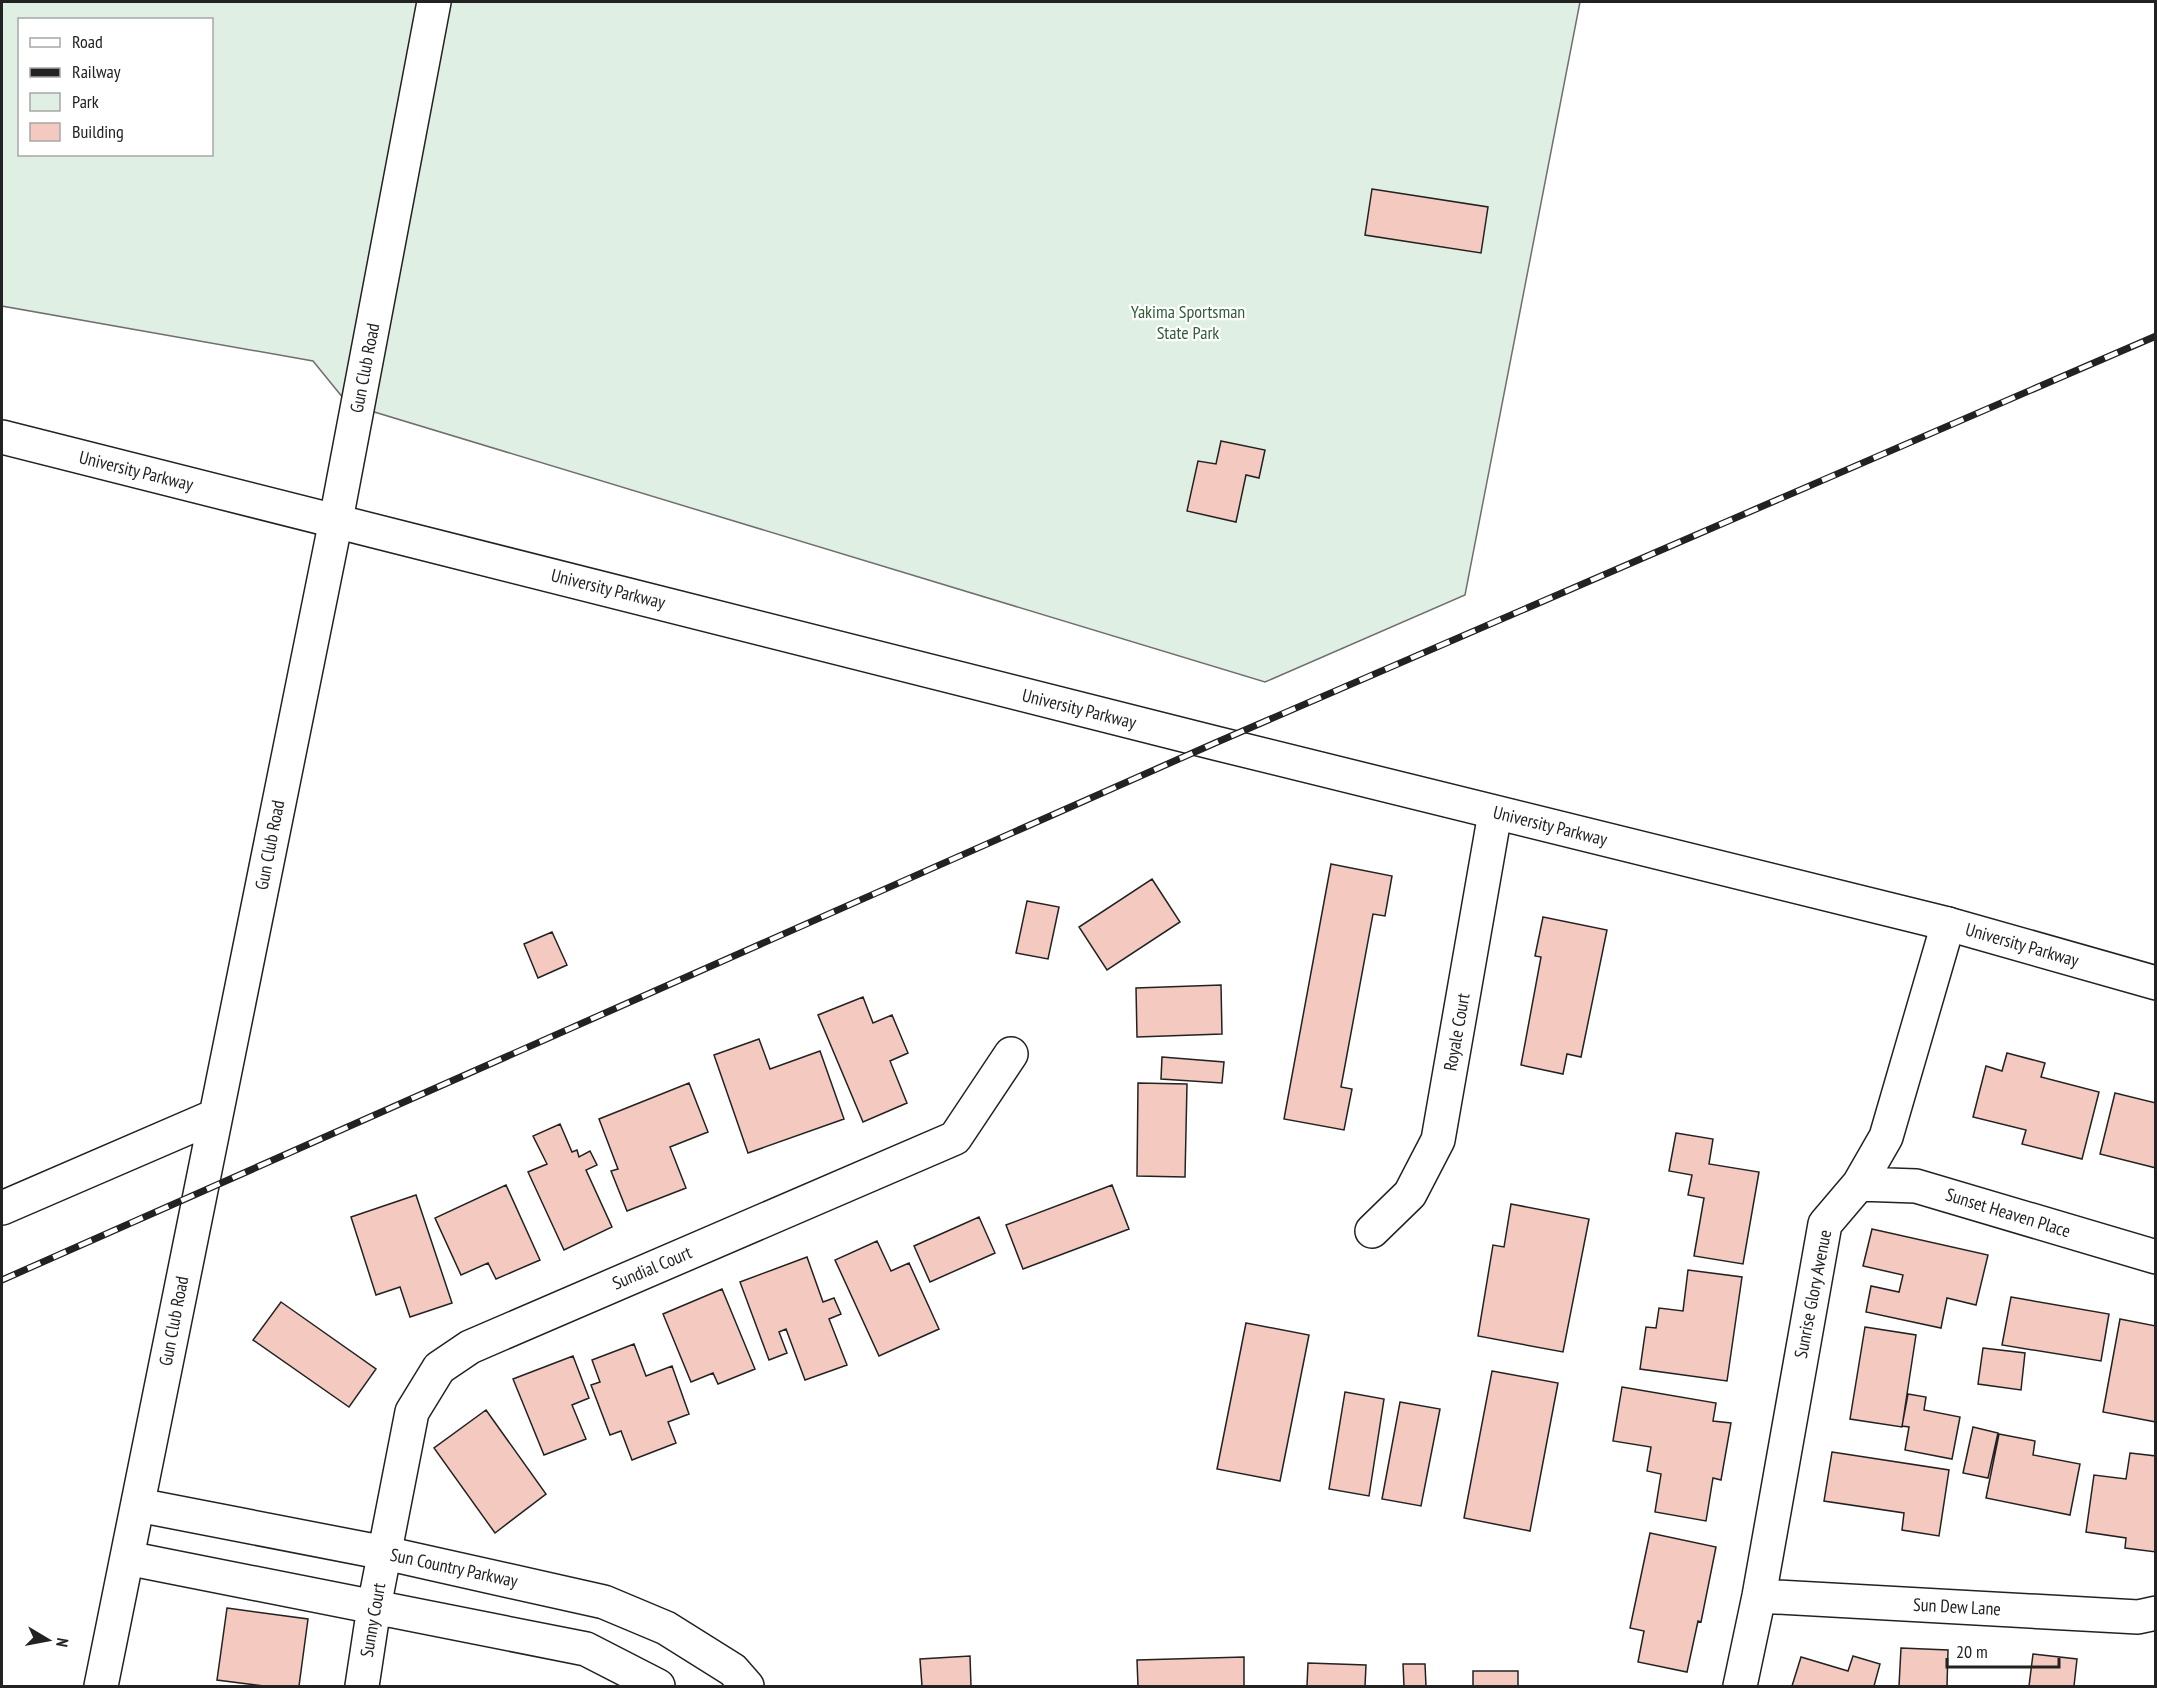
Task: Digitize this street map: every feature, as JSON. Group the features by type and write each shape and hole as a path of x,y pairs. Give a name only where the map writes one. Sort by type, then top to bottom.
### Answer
{"street":[{"name":"Gun Club Road","path":"101,1686 336,520 434,2"},
{"name":"University Parkway","path":"2,437 1495,813 1948,924 2156,982"},
{"name":"Royale Court","path":"1372,1231 1410,1194 1438,1140 1495,813"},
{"name":"Sunrise Glory Avenue","path":"1740,1686 1759,1596 1825,1224 1859,1184 1886,1137 1948,924"},
{"name":"Sundial Court","path":"385,1553 412,1412 439,1368 470,1347 955,1138 1011,1054"},
{"path":"2,1208 215,1116"},
{"name":"Sunset Heaven Place","path":"1859,1184 1916,1185 2156,1257"},
{"name":"Sun Country Parkway","path":"138,1505 385,1553 604,1602 666,1628 733,1670 747,1686"},
{"name":"Sunny Court","path":"362,1686 385,1553"},
{"path":"127,1558 586,1649 658,1686"},
{"name":"Sun Dew Lane","path":"1759,1596 2138,1617 2156,1613"}],"green space":[{"name":"Yakima Sportsman State Park","path":"2,2 1580,2 1465,595 1265,682 348,404 313,361 2,306"}],"building":[{"path":"1372,189 1488,207 1481,253 1365,235"},
{"path":"1221,441 1265,450 1259,478 1246,475 1236,522 1187,511 1198,461 1216,464"},
{"path":"1331,864 1392,876 1385,916 1373,914 1341,1087 1352,1089 1344,1130 1284,1119"},
{"path":"1152,879 1180,922 1107,970 1079,927"},
{"path":"1027,901 1059,907 1048,959 1016,953"},
{"path":"1543,917 1607,930 1581,1057 1567,1054 1563,1074 1521,1065 1541,957 1535,956"},
{"path":"552,932 567,965 538,978 524,944"},
{"path":"1221,985 1222,1034 1137,1037 1136,988"},
{"path":"863,997 873,1023 892,1015 908,1053 890,1061 907,1103 863,1122 818,1015"},
{"path":"759,1039 770,1069 820,1051 844,1119 748,1153 714,1055"},
{"path":"2007,1053 2045,1063 2041,1077 2099,1092 2082,1159 2022,1144 2026,1130 1973,1117 1986,1066 2002,1071"},
{"path":"1162,1057 1224,1062 1222,1083 1161,1079"},
{"path":"689,1083 708,1132 670,1147 686,1188 627,1211 611,1171 618,1169 599,1119"},
{"path":"1138,1083 1187,1084 1185,1177 1137,1176"},
{"path":"2115,1093 2156,1103 2156,1168 2100,1154"},
{"path":"560,1124 572,1152 577,1150 579,1157 590,1151 597,1165 586,1170 612,1227 564,1250 528,1172 547,1164 533,1136"},
{"path":"1676,1133 1713,1139 1709,1164 1759,1172 1743,1264 1694,1256 1704,1198 1688,1195 1692,1175 1669,1171"},
{"path":"506,1185 540,1260 496,1279 488,1263 461,1275 435,1218"},
{"path":"1112,1185 1129,1229 1023,1269 1006,1225"},
{"path":"416,1195 452,1303 410,1317 400,1287 376,1295 351,1217"},
{"path":"1511,1204 1589,1219 1563,1352 1478,1336 1493,1245 1504,1247"},
{"path":"979,1217 995,1253 930,1282 914,1246"},
{"path":"1872,1229 1988,1255 1976,1305 1947,1298 1941,1328 1866,1312 1871,1286 1899,1292 1903,1275 1863,1266"},
{"path":"877,1241 891,1271 909,1263 939,1329 879,1356 835,1260"},
{"path":"807,1257 823,1302 834,1298 841,1314 829,1319 847,1365 805,1380 786,1329 779,1332 787,1353 769,1360 740,1282"},
{"path":"1688,1270 1742,1277 1727,1381 1640,1369 1646,1327 1656,1328 1659,1308 1683,1311"},
{"path":"722,1289 755,1369 718,1384 713,1373 691,1382 663,1314"},
{"path":"2011,1297 2109,1314 2101,1361 2002,1345"},
{"path":"281,1302 376,1369 349,1407 253,1340"},
{"path":"2120,1319 2156,1326 2156,1422 2103,1412"},
{"path":"1246,1323 1309,1335 1280,1481 1217,1469"},
{"path":"1865,1327 1916,1335 1902,1427 1850,1419"},
{"path":"634,1344 646,1376 672,1366 689,1414 668,1422 676,1443 632,1460 621,1431 610,1435 591,1385 600,1382 592,1360"},
{"path":"1983,1348 2025,1353 2021,1390 1978,1384"},
{"path":"573,1356 589,1398 572,1405 586,1439 544,1455 513,1379"},
{"path":"1492,1371 1558,1383 1530,1531 1464,1518"},
{"path":"1622,1387 1716,1403 1713,1421 1731,1423 1721,1480 1713,1478 1706,1521 1655,1512 1661,1474 1647,1471 1651,1447 1613,1441"},
{"path":"1345,1392 1384,1399 1369,1496 1329,1489"},
{"path":"1908,1394 1926,1397 1924,1410 1960,1417 1952,1459 1905,1450 1909,1427 1902,1426"},
{"path":"1400,1402 1440,1409 1421,1506 1382,1499"},
{"path":"486,1410 546,1494 495,1533 434,1448"},
{"path":"1973,1427 1998,1433 1988,1478 1963,1473"},
{"path":"1999,1434 2035,1441 2033,1455 2080,1464 2070,1515 1986,1498"},
{"path":"1832,1452 1949,1470 1939,1536 1902,1530 1904,1513 1824,1501"},
{"path":"2130,1453 2156,1456 2156,1552 2125,1548 2126,1538 2086,1532 2094,1475 2126,1479"},
{"path":"1650,1533 1716,1547 1701,1622 1698,1621 1687,1672 1638,1662 1644,1631 1630,1628"},
{"path":"227,1608 308,1619 299,1686 264,1686 217,1680"},
{"path":"1901,1648 1948,1650 1947,1686 1899,1686"},
{"path":"2033,1654 2077,1659 2074,1686 2029,1686"},
{"path":"970,1656 971,1686 922,1686 920,1659"},
{"path":"1853,1656 1880,1664 1874,1686 1792,1686 1801,1657 1848,1671"},
{"path":"1244,1657 1244,1686 1138,1686 1137,1660"},
{"path":"1308,1663 1366,1665 1365,1686 1307,1686"},
{"path":"1403,1664 1425,1664 1426,1686 1404,1686"},
{"path":"1473,1671 1518,1671 1518,1686 1473,1686"}],"railway":[{"path":"2,1280 1215,743 2156,336"}]}
